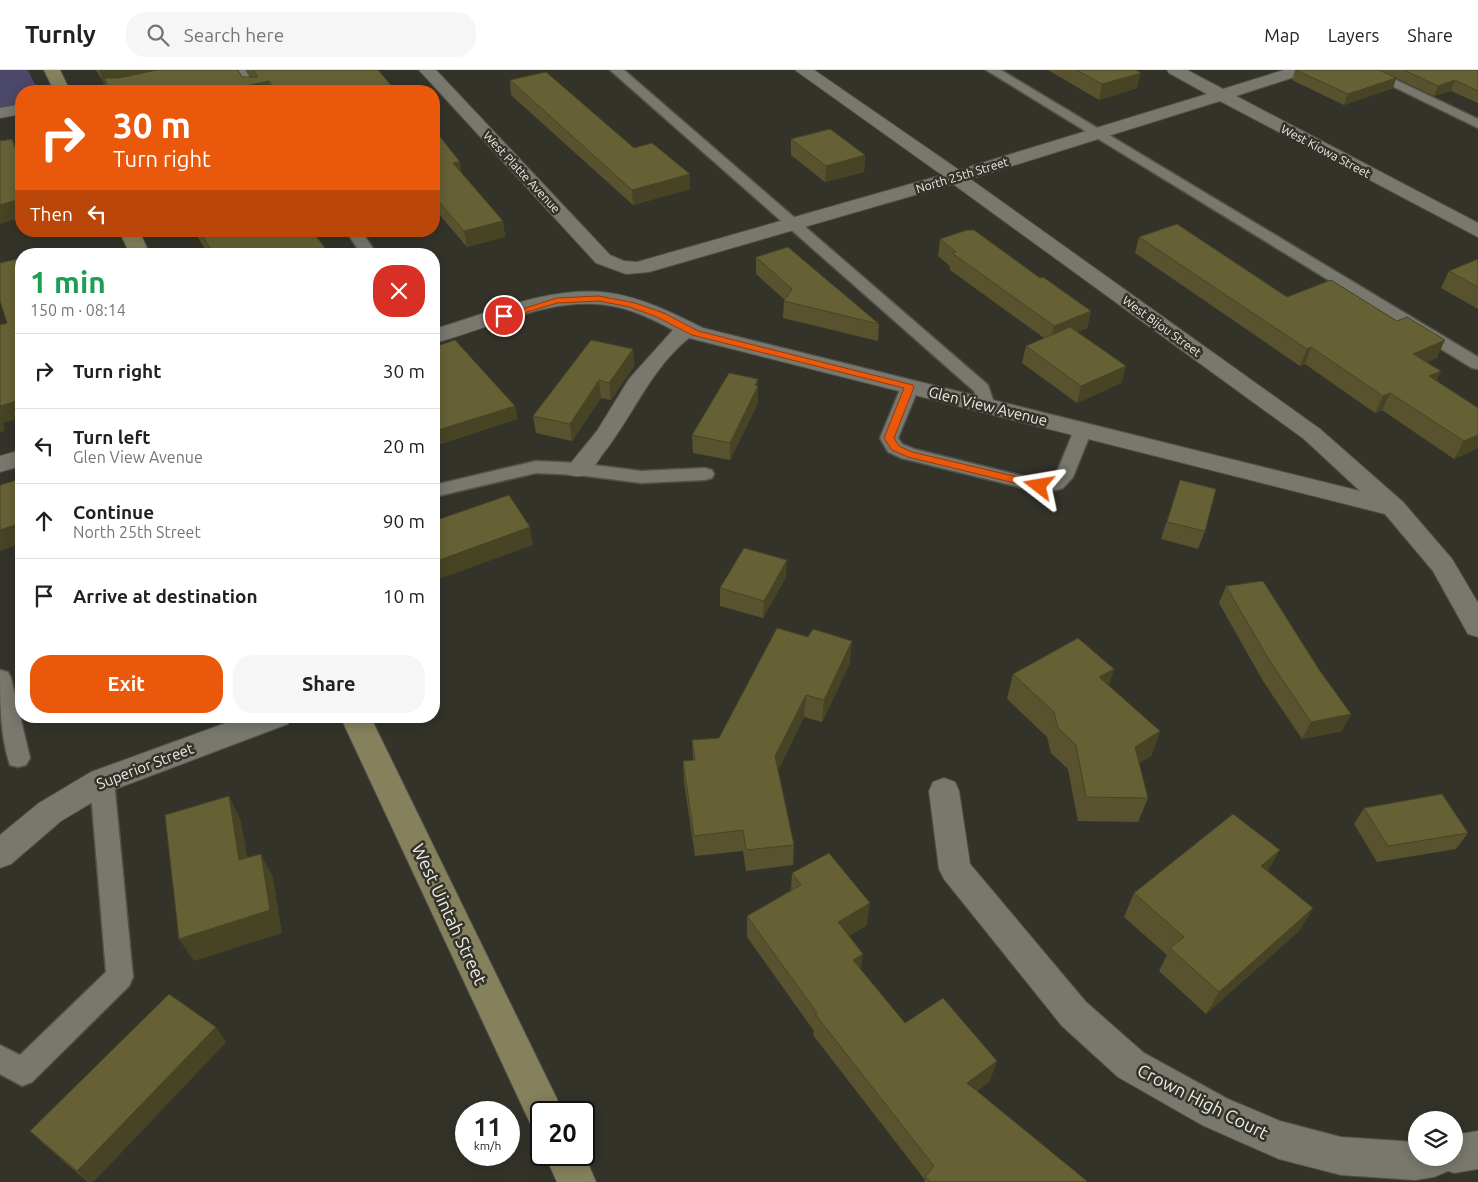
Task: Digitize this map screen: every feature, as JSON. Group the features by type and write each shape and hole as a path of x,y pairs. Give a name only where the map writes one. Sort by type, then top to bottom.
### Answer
{"main road":[{"path":"52,70 59,85"},
{"name":"West Uintah Street","path":"358,723 539,1101"},
{"path":"569,1166 577,1182"}],"street":[{"path":"129,85 198,70"},
{"name":"West Platte Avenue","path":"427,70 603,259 620,268"},
{"name":"West Bijou Street","path":"803,70 1312,434 1394,508 1443,565 1478,627"},
{"name":"West Kiowa Street","path":"1175,70 1478,231"},
{"name":"North 25th Street","path":"620,268 642,268 956,178 1219,94 1301,70"},
{"path":"0,113 15,110"},
{"name":"Glen View Avenue","path":"440,334 557,301 599,298 632,305 660,315 695,333 1394,508"},
{"path":"578,469 606,435 637,384 673,340 687,329"},
{"path":"0,464 15,460"},
{"name":"Superior Street","path":"0,854 50,812 102,781 259,723"},
{"name":"Crown High Court","path":"944,791 955,869 1074,1014 1131,1065 1215,1112 1279,1140 1340,1156 1408,1161"},
{"path":"1463,1152 1478,1150"}],"lane":[{"path":"239,70 250,85"},
{"path":"616,70 794,223 982,389 986,406"},
{"path":"992,70 1478,364"},
{"path":"1365,70 1478,124"},
{"path":"357,237 365,248"},
{"path":"910,387 889,438 895,448 908,454 1039,486 1056,484 1064,477 1083,430"},
{"path":"440,490 536,468 578,469 641,477 705,474"},
{"path":"0,678 18,758"},
{"path":"0,1058 22,1072 120,977 102,781"}],"shaded area":[{"path":"0,70 28,70 35,85 15,85 15,105 0,109"}],"building":[{"path":"157,70 238,70 242,77 258,77 253,70 378,70 391,85 272,85 269,81 250,85 108,85 104,78 119,78"},
{"path":"1077,70 1136,70 1141,73 1102,84"},
{"path":"1296,70 1379,70 1396,78 1348,94"},
{"path":"1404,70 1478,70 1478,91 1455,80 1438,86"},
{"path":"546,72 634,148 652,143 690,174 632,190 510,80"},
{"path":"830,129 865,155 826,166 791,139"},
{"path":"440,137 460,162 453,163 503,221 464,231 440,203"},
{"path":"12,139 15,147 15,201 0,205 0,141"},
{"path":"1177,224 1287,297 1331,280 1397,321 1407,317 1445,340 1413,354 1441,371 1429,376 1478,408 1478,435 1464,441 1390,393 1383,396 1311,347 1307,349 1139,237"},
{"path":"967,230 974,230 1040,278 1043,277 1091,311 1054,326 952,253 956,252 940,239"},
{"path":"203,237 317,237 325,248 210,248"},
{"path":"788,247 879,324 784,301 792,289 756,257"},
{"path":"15,259 15,402 0,406 0,325 7,323 0,301 0,263"},
{"path":"1478,259 1478,287 1449,271"},
{"path":"1070,327 1126,366 1081,386 1026,346"},
{"path":"455,340 515,406 440,429 440,345"},
{"path":"591,340 633,349 609,383 599,380 570,424 533,416"},
{"path":"729,373 758,379 755,385 758,386 730,443 692,435"},
{"path":"15,480 15,525 0,530 0,485"},
{"path":"1180,480 1216,489 1205,531 1167,522"},
{"path":"509,495 530,527 440,560 440,519"},
{"path":"744,548 787,560 764,601 720,588"},
{"path":"1263,581 1320,671 1351,714 1311,722 1271,663 1226,586"},
{"path":"777,628 808,637 813,629 852,641 824,700 806,695 775,756 794,845 746,850 743,830 694,836 683,761 695,760 692,740 719,738"},
{"path":"1078,638 1114,669 1099,677 1160,731 1135,747 1148,798 1086,797 1076,745 1058,728 1054,712 1013,674"},
{"path":"1442,794 1468,833 1388,846 1364,808"},
{"path":"229,796 239,860 261,854 270,910 179,939 165,815"},
{"path":"1233,814 1280,850 1261,866 1313,908 1219,992 1170,948 1184,937 1134,893"},
{"path":"829,853 870,903 838,922 863,954 853,960 905,1023 943,998 997,1061 967,1083 1086,1182 931,1182 925,1177 934,1166 815,1014 817,1013 747,916 801,885 792,873"},
{"path":"169,994 216,1027 77,1171 30,1131"}],"route":[{"path":"504,316 557,301 599,298 632,305 660,315 695,333 910,387 889,438 895,448 908,454 1039,486"}]}
